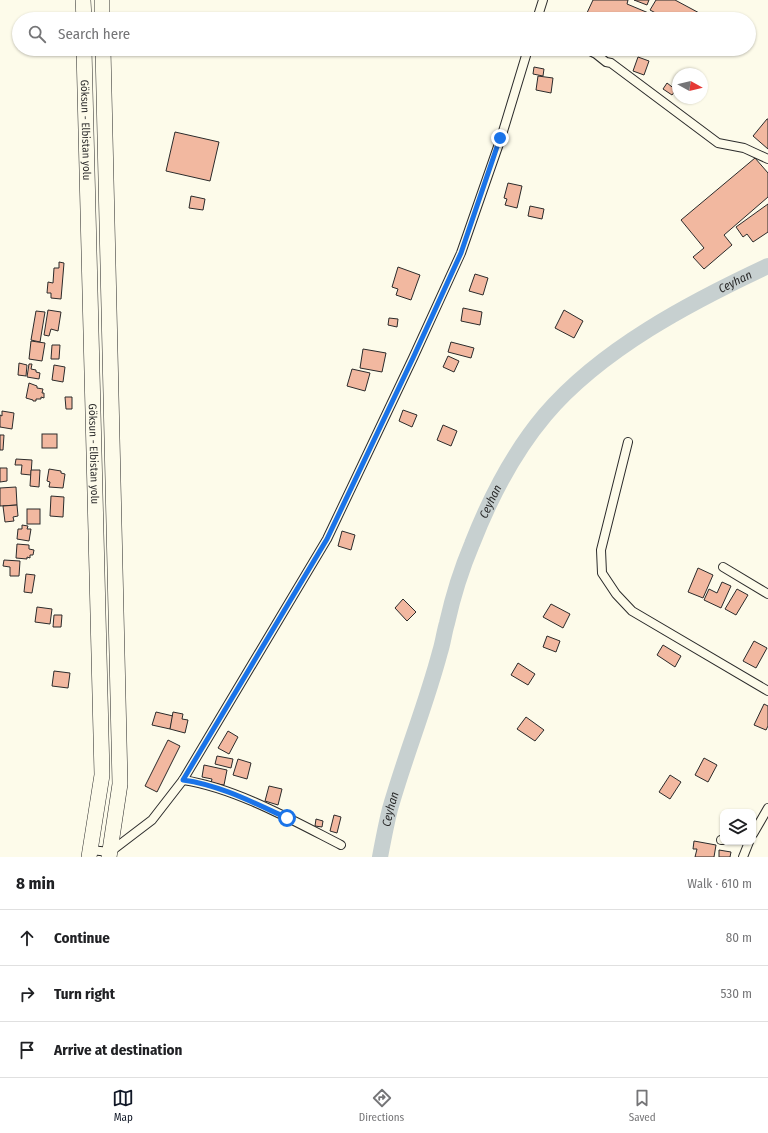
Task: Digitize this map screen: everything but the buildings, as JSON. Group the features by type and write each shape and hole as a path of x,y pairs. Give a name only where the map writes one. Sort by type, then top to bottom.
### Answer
{"highway":[{"path":"83,0 84,12"},
{"path":"102,0 102,12"},
{"name":"Göksun - Elbistan yolu","path":"84,56 102,775 89,854"},
{"name":"Göksun - Elbistan yolu","path":"103,56 120,784 109,854"}],"street":[{"path":"539,12 542,0"},
{"path":"89,854 109,854 152,820 183,780 327,539 410,365 461,253 526,56"},
{"path":"598,56 606,62 611,63 718,143 744,148 768,159"},
{"path":"628,442 601,550 602,573 616,594 632,611 768,691"},
{"path":"723,567 768,594"},
{"path":"183,780 203,783 251,802 341,845"},
{"path":"756,830 765,819 768,808"},
{"path":"743,857 748,845"}],"waterway":[{"name":"Ceyhan","path":"380,857 390,809 434,672 461,573 486,510 513,460 545,415 568,391 620,348 678,312 768,266"}],"route":[{"path":"287,818 203,783 183,780 327,539 461,253 500,138"}]}
